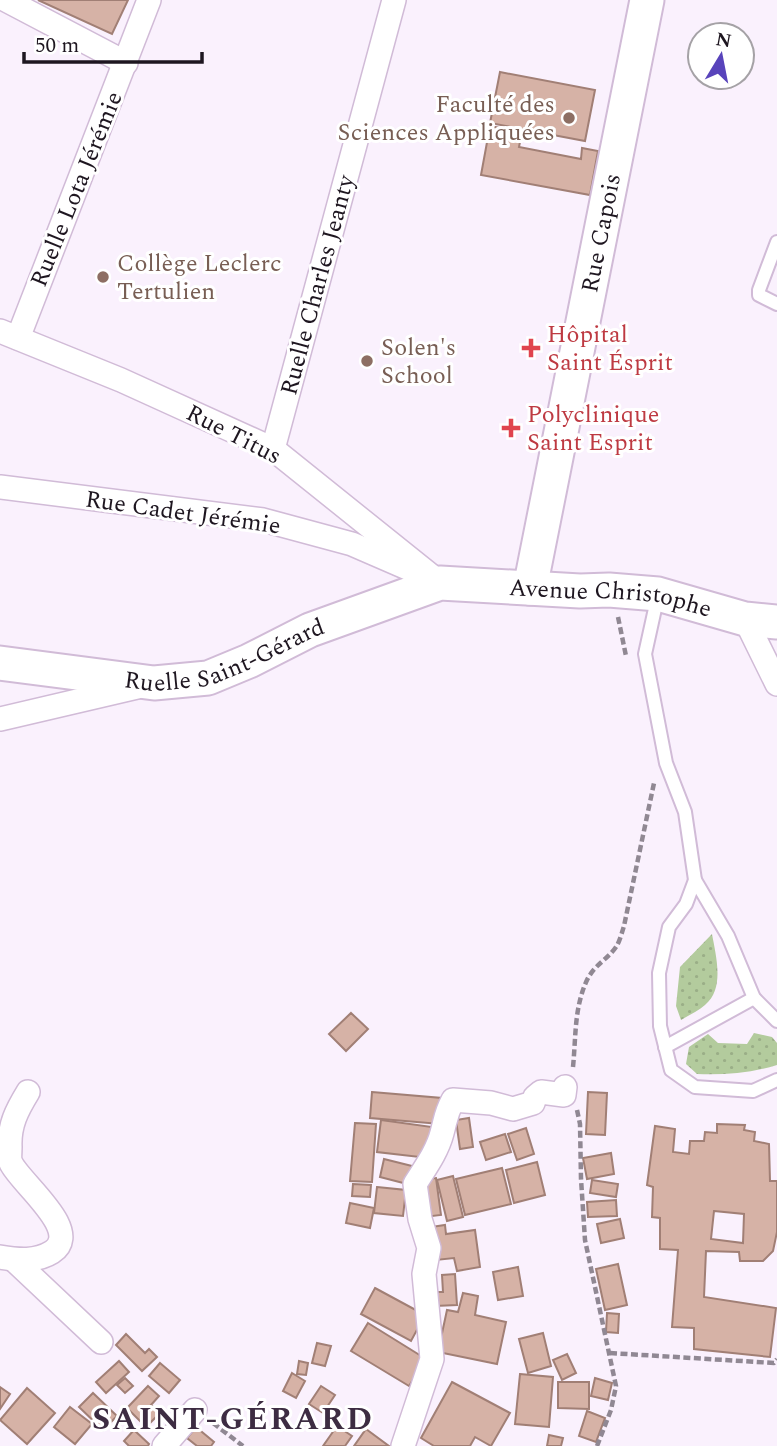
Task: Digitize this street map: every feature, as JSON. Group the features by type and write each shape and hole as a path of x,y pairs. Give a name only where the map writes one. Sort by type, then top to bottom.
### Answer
{"street":[{"path":"6,0 126,63"},
{"name":"Ruelle Lota Jérémie","path":"9,334 126,63 149,0"},
{"name":"Ruelle Charles Jeanty","path":"273,449 394,0"},
{"name":"Rue Capois","path":"530,588 647,0"},
{"name":"Rue Titus","path":"9,334 121,380 273,449 440,583"},
{"name":"Rue Cadet Jérémie","path":"0,487 263,520 352,544 440,583"},
{"name":"Avenue Christophe","path":"440,583 658,594 761,621"},
{"name":"Ruelle Saint-Gérard","path":"0,663 154,683 208,678 310,630 440,583"},
{"path":"761,621 777,684"},
{"path":"0,719 154,683"},
{"path":"403,1446 432,1359 424,1274 429,1248 420,1219 415,1184 430,1161 442,1133 445,1116 453,1100 513,1109 533,1103 534,1097 541,1092 564,1095 565,1087"},
{"path":"7,1258 41,1259 57,1249 62,1236 58,1223 10,1162 9,1131 28,1092"},
{"path":"7,1258 101,1342"},
{"path":"164,1446 195,1410"}],"lane":[{"path":"777,242 759,290 759,295 777,304"},
{"path":"658,594 645,654 666,763 685,812 695,880 729,936 754,998 777,1021"},
{"path":"695,880 686,904 668,927 659,973 660,1026 671,1070 695,1087 753,1091 777,1080"},
{"path":"665,1047 754,998"}],"path":[{"path":"609,590 631,667"},
{"path":"597,1446 611,1410 616,1386 585,1240 580,1124 576,1108 565,1087 573,1067 576,1011 581,996 596,965 617,946 624,926 654,776"},
{"path":"610,1353 743,1362 774,1363 777,1359"},
{"path":"195,1410 243,1446"}],"green space":[{"path":"712,934 718,972 715,990 705,1005 681,1020 676,1006 680,967"},
{"path":"754,1033 772,1037 777,1043 777,1065 748,1072 697,1074 686,1064 689,1047 708,1034 718,1043 747,1044"}],"building":[{"path":"38,0 128,0 112,34"},
{"path":"500,72 595,90 585,141 490,123"},
{"path":"490,126 522,132 519,147 581,159 582,148 598,151 590,195 481,175"},
{"path":"351,1013 368,1029 346,1051 329,1034"},
{"path":"372,1092 442,1098 440,1124 370,1118"},
{"path":"588,1092 607,1093 605,1135 586,1134"},
{"path":"469,1118 473,1147 460,1149 456,1120"},
{"path":"381,1120 432,1127 428,1158 377,1152"},
{"path":"355,1123 376,1124 372,1182 350,1181"},
{"path":"717,1124 745,1125 744,1130 755,1132 754,1141 769,1144 770,1181 777,1181 777,1232 773,1251 763,1261 740,1261 739,1252 706,1251 704,1297 776,1308 770,1357 694,1349 694,1328 672,1327 678,1250 660,1249 660,1218 652,1217 653,1187 647,1185 655,1126 675,1129 673,1152 689,1154 690,1141 704,1141 705,1132 717,1133","holes":["714,1211 744,1214 743,1243 711,1239"]},
{"path":"526,1128 534,1154 517,1160 508,1134"},
{"path":"505,1134 511,1152 486,1160 480,1142"},
{"path":"611,1153 614,1174 587,1179 583,1158"},
{"path":"384,1159 416,1167 411,1185 380,1177"},
{"path":"537,1162 545,1195 514,1203 506,1170"},
{"path":"502,1168 511,1204 465,1215 456,1179"},
{"path":"453,1176 463,1217 447,1221 437,1180"},
{"path":"436,1178 441,1215 424,1217 419,1180"},
{"path":"592,1180 618,1184 616,1197 590,1193"},
{"path":"353,1184 371,1185 370,1197 352,1196"},
{"path":"377,1187 406,1190 403,1216 374,1213"},
{"path":"616,1200 617,1216 588,1217 587,1202"},
{"path":"350,1203 374,1208 370,1228 346,1223"},
{"path":"620,1219 624,1238 601,1243 597,1224"},
{"path":"445,1225 446,1234 475,1230 480,1267 457,1271 454,1258 436,1260 431,1227"},
{"path":"618,1264 627,1305 605,1310 596,1269"},
{"path":"518,1267 523,1296 498,1300 493,1272"},
{"path":"455,1274 457,1305 435,1306 434,1292 443,1292 442,1275"},
{"path":"375,1288 425,1315 411,1341 361,1314"},
{"path":"463,1293 478,1296 475,1315 506,1322 497,1364 438,1352 447,1310 458,1312"},
{"path":"607,1313 619,1314 618,1333 606,1332"},
{"path":"368,1323 426,1359 409,1386 351,1351"},
{"path":"543,1333 551,1366 528,1373 519,1339"},
{"path":"126,1334 145,1353 149,1349 157,1357 142,1371 116,1345"},
{"path":"317,1343 331,1346 325,1366 312,1363"},
{"path":"567,1354 576,1373 562,1380 553,1360"},
{"path":"119,1361 129,1372 106,1393 96,1382"},
{"path":"299,1361 308,1363 306,1375 297,1374"},
{"path":"160,1363 180,1380 169,1393 149,1376"},
{"path":"292,1373 305,1381 296,1398 283,1391"},
{"path":"520,1374 553,1377 549,1427 515,1424"},
{"path":"125,1378 133,1386 125,1393 117,1385"},
{"path":"595,1378 612,1383 608,1400 591,1396"},
{"path":"452,1382 510,1413 491,1446 475,1437 470,1446 434,1446 421,1438"},
{"path":"558,1382 589,1382 589,1409 558,1408"},
{"path":"148,1386 159,1396 151,1405 160,1413 146,1427 127,1408"},
{"path":"321,1386 335,1395 323,1413 309,1404"},
{"path":"0,1387 10,1394 0,1409"},
{"path":"27,1388 55,1413 27,1444 0,1420"},
{"path":"93,1393 117,1416 103,1430 79,1407"},
{"path":"70,1407 92,1424 75,1444 54,1427"},
{"path":"587,1411 605,1418 596,1442 579,1436"},
{"path":"337,1426 352,1436 345,1446 323,1446"},
{"path":"196,1427 214,1442 211,1446 197,1446 187,1438"},
{"path":"366,1429 389,1446 354,1446"},
{"path":"134,1430 148,1446 129,1446 124,1441"},
{"path":"549,1435 563,1438 561,1446 547,1446"}],"place":[{"name":"Faculté des Sciences Appliquées","path":"569,118"},
{"name":"Collège Leclerc Tertulien","path":"103,277"},
{"name":"Hôpital Saint Ésprit","path":"531,348"},
{"name":"Solen's School","path":"367,361"},
{"name":"Polyclinique Saint Esprit","path":"511,428"}],"district":[{"name":"SAINT-GÉRARD","path":"233,1418"}]}
